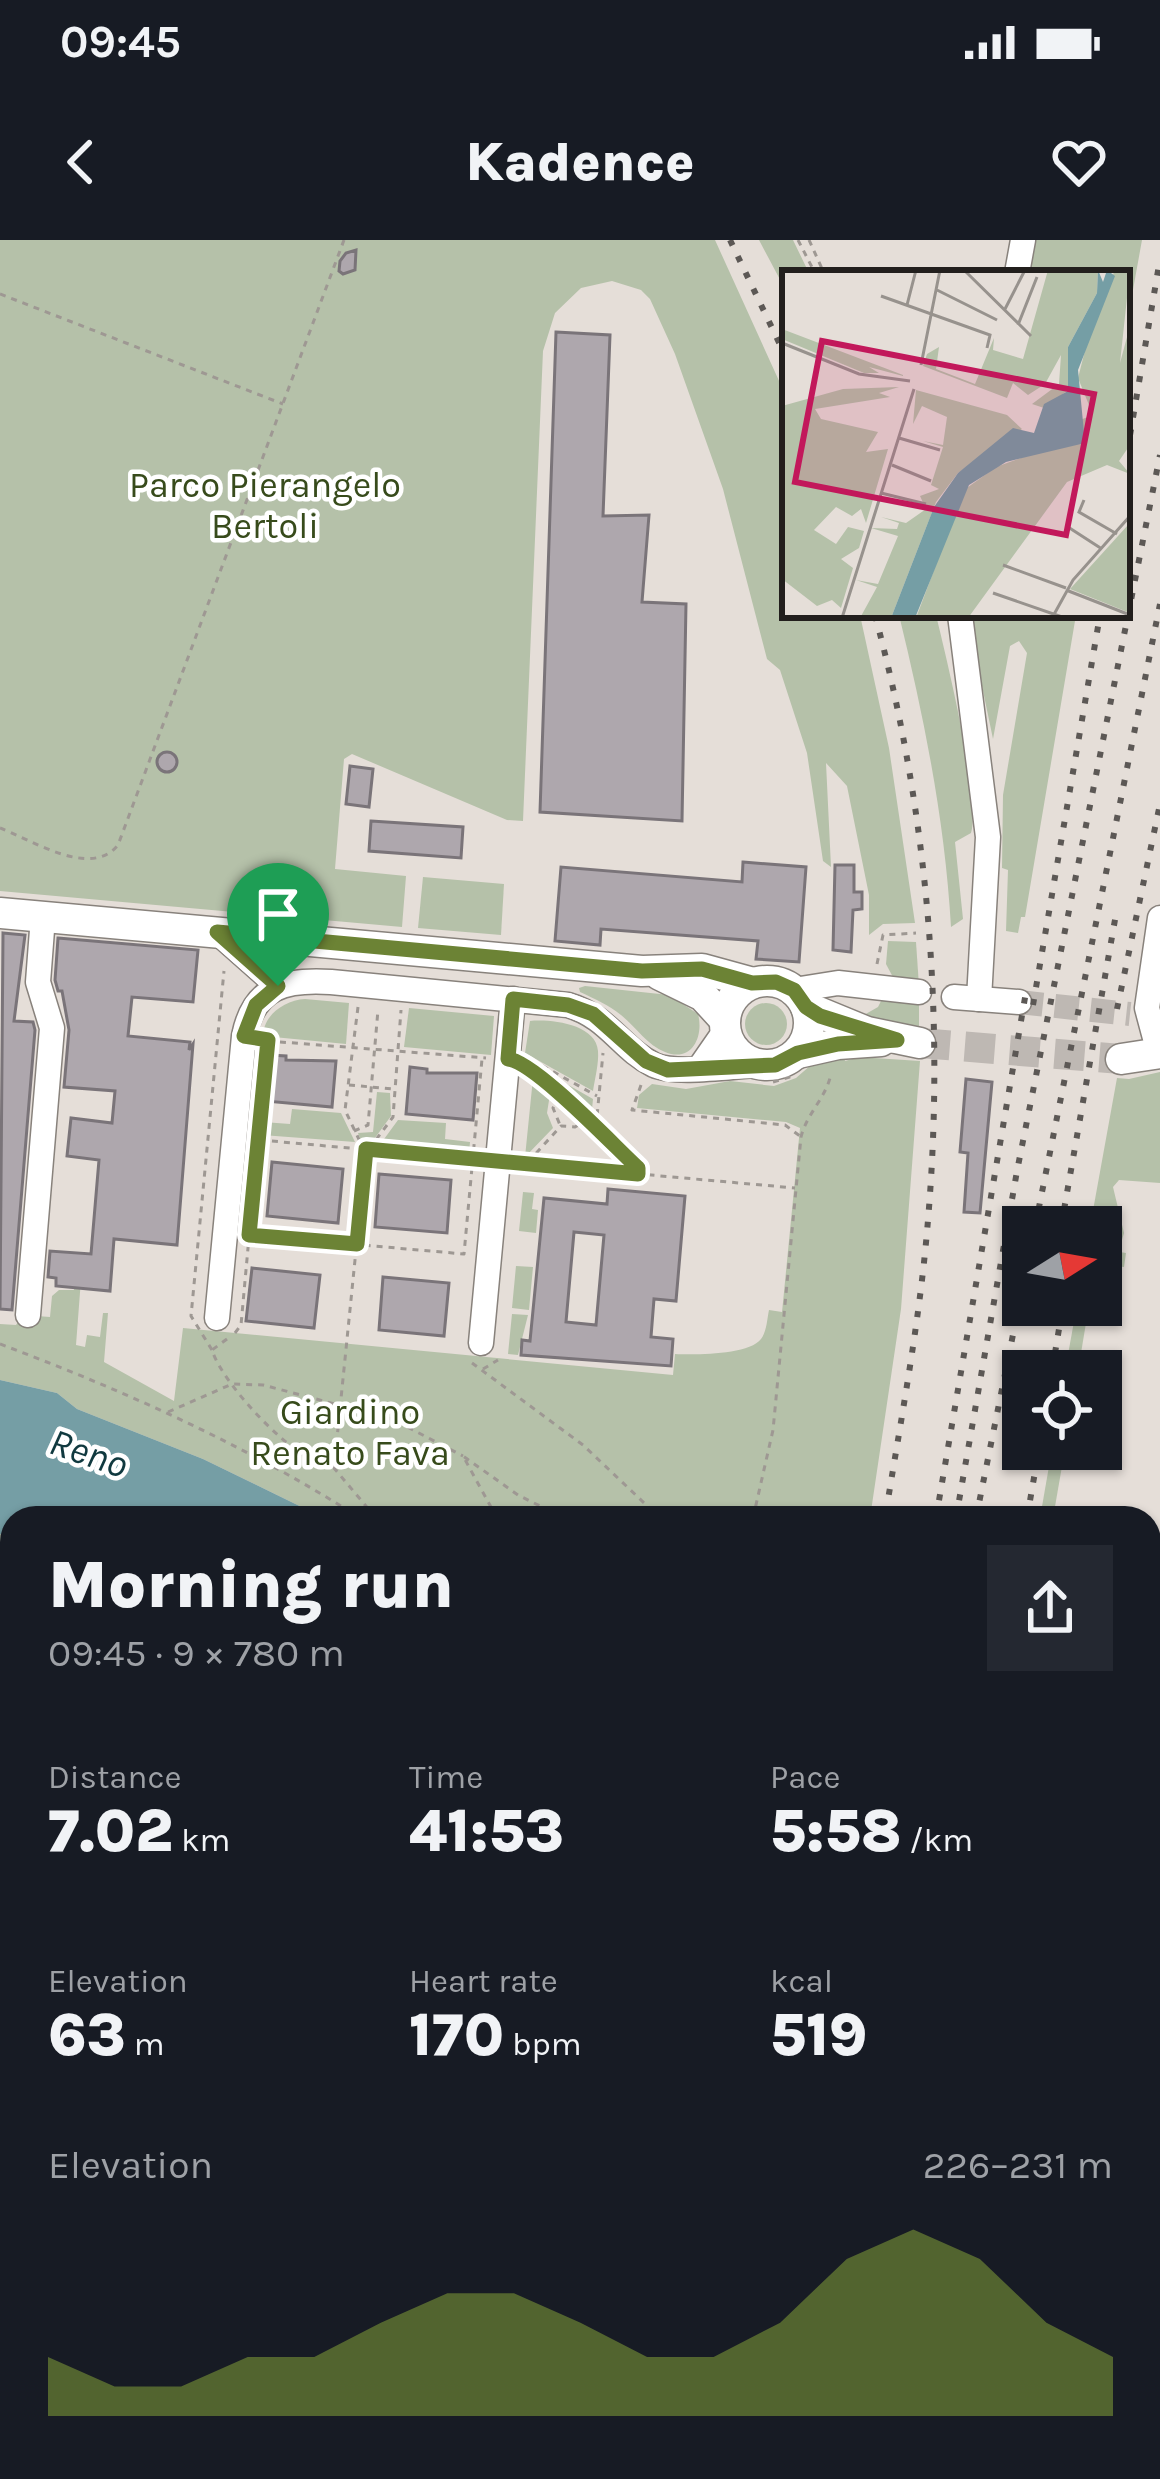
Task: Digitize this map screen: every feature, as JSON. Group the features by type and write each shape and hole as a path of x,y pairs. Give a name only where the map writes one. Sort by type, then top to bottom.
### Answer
{"main road":[{"path":"0,913 642,971 702,969 752,983 776,982 820,1016 908,1041 838,1044 798,1053 783,1063 759,1065 734,1050 725,1025 696,991 642,971"},
{"path":"725,1025 733,998 752,983"},
{"path":"798,1053 808,1036 800,998"},
{"path":"1121,1059 1160,1053"}],"street":[{"path":"1018,270 1023,240"},
{"path":"960,618 986,801 986,868 967,998 1018,1002"},
{"path":"28,1315 52,1028 38,982 43,917"},
{"path":"1160,918 1146,1016 1160,1053"},
{"path":"217,932 278,986"},
{"path":"217,1318 246,1138 256,1005 278,986 316,981 568,1005 593,1014 657,1066 675,1070 759,1065"},
{"path":"800,998 838,983 919,992"},
{"path":"481,1353 486,1160 513,999"},
{"path":"700,1067 725,1025"}],"path":[{"path":"0,828 90,861 110,854 118,845 344,240"},
{"path":"798,240 813,270"},
{"path":"809,240 823,270"},
{"path":"0,294 284,404"},
{"path":"876,974 883,935 916,933"},
{"path":"224,972 190,1316 232,1384 285,1440 321,1467 334,1468 366,1506"},
{"path":"359,999 345,1110 366,1149"},
{"path":"334,1468 366,1149 393,1117 401,1003"},
{"path":"212,1350 241,1325 249,1235 246,1138 256,1038 503,1059 520,1053 598,1097"},
{"path":"596,1129 602,1043"},
{"path":"355,1131 368,1125 375,1049"},
{"path":"249,1235 464,1254 503,1059"},
{"path":"503,1059 560,1095 638,1168 638,1174"},
{"path":"756,1506 773,1430 801,1137 808,1114 829,1084 833,1062"},
{"path":"348,1085 395,1089"},
{"path":"560,1095 554,1116 561,1126"},
{"path":"632,1110 785,1125 801,1137"},
{"path":"561,1126 575,1127 586,1120"},
{"path":"526,1164 561,1126"},
{"path":"246,1138 796,1188"},
{"path":"0,1344 166,1413 300,1480 341,1506"},
{"path":"481,1353 482,1370"},
{"path":"481,1353 482,1370"},
{"path":"482,1370 583,1445 647,1506"},
{"path":"166,1413 232,1384 263,1384 392,1419 463,1456 540,1506"},
{"path":"463,1456 490,1506"}],"green space":[{"name":"Parco Pierangelo Bertoli","path":"0,240 715,240 782,387 782,618 861,618 889,748 915,923 883,924 869,935 869,895 847,786 826,763 831,867 823,861 807,753 780,670 767,659 723,489 675,354 650,299 641,290 612,281 581,288 555,313 543,351 523,821 507,820 352,754 344,759 335,869 406,876 402,927 0,891"},
{"path":"759,240 793,240 808,270 782,270 782,283"},
{"path":"1031,240 1142,240 1130,306 1130,270 1026,270"},
{"path":"900,618 937,618 967,760 973,816 971,833 955,842 963,919 951,927 944,848"},
{"path":"972,618 1075,618 1025,917 1021,917 1018,933 1006,931 1003,795 1027,653 1019,641 1010,646 993,739"},
{"path":"423,877 504,884 501,935 418,928"},
{"path":"888,941 916,942 919,986 895,981 886,964"},
{"path":"585,986 669,995 698,1014 694,1045 682,1054 659,1049 616,1011 580,992"},
{"path":"883,997 919,1000 919,1026 880,1022 864,1015 878,1007"},
{"path":"305,999 349,1003 346,1044 263,1036 276,1010"},
{"path":"766,1003 781,1009 787,1024 781,1039 766,1045 751,1039 745,1024 751,1009"},
{"path":"409,1008 494,1016 491,1055 404,1047"},
{"path":"530,1021 560,1022 589,1035 598,1051 593,1091 525,1053"},
{"name":"Giardino Renato Fava","path":"844,1057 845,1061 859,1057 920,1061 901,1309 872,1506 299,1506 203,1459 77,1409 57,1393 0,1380 0,1324 16,1325 23,1315 50,1317 52,1296 59,1290 74,1290 77,1253 83,1253 76,1345 85,1347 87,1335 100,1337 103,1313 108,1313 104,1362 174,1401 183,1328 673,1375 675,1354 721,1353 755,1344 764,1332 769,1310 782,1312 775,1384 800,1128 786,1122 637,1108 639,1095 652,1084 686,1089 730,1081 774,1086 796,1078 811,1065"},
{"path":"535,1066 593,1099 591,1119 581,1101 569,1098"},
{"path":"1160,1072 1160,1183 1119,1180 1113,1187 1118,1206 1094,1206 1117,1078"},
{"path":"533,1078 550,1094 547,1113 553,1128 525,1157"},
{"path":"377,1092 390,1093 391,1116 372,1142 361,1141 358,1133 373,1132"},
{"path":"292,1109 341,1113 355,1142 262,1135 263,1122 290,1124"},
{"path":"398,1120 446,1123 445,1139 470,1142 469,1154 379,1146"},
{"path":"523,1192 534,1193 536,1233 519,1231"},
{"path":"516,1266 533,1267 529,1310 512,1308"},
{"path":"512,1314 528,1315 518,1355 508,1354"},
{"path":"1073,1326 1086,1326 1082,1350 1069,1350"},
{"path":"1048,1470 1061,1470 1055,1506 1042,1506"}],"water":[{"name":"Reno","path":"0,1380 57,1393 77,1409 203,1459 299,1506 0,1506"}],"building":[{"path":"356,250 355,270 343,274 340,261"},
{"path":"556,332 610,335 603,516 649,515 642,602 686,604 682,821 540,812"},
{"path":"167,752 177,762 167,772 157,762"},
{"path":"350,766 373,769 369,807 346,804"},
{"path":"371,821 463,827 461,858 369,851"},
{"path":"743,862 806,867 799,962 756,959 758,941 601,929 600,945 555,941 561,867 742,882"},
{"path":"835,865 854,865 854,892 862,892 862,909 853,910 851,952 833,950"},
{"path":"3,933 25,935 14,1021 33,1022 35,1030 12,1310 0,1309"},
{"path":"58,938 198,950 193,1002 132,997 128,1036 190,1042 189,1050 193,1044 177,1245 114,1239 110,1291 56,1286 56,1278 48,1277 50,1251 91,1254 99,1160 67,1156 71,1118 112,1123 115,1091 64,1087 69,1030 62,991 55,980"},
{"path":"269,1055 336,1061 332,1107 265,1101"},
{"path":"410,1067 427,1069 427,1073 477,1073 473,1120 406,1114"},
{"path":"966,1079 992,1082 980,1213 964,1212 968,1153 960,1152"},
{"path":"272,1162 343,1169 338,1223 267,1216"},
{"path":"379,1174 451,1180 447,1233 375,1227"},
{"path":"608,1189 685,1196 676,1301 654,1299 651,1337 673,1339 671,1366 521,1355 522,1340 530,1341 544,1198 607,1204","holes":["574,1232 604,1235 596,1325 566,1322"]},
{"path":"252,1268 320,1275 314,1328 246,1321"},
{"path":"383,1277 449,1283 444,1336 379,1330"}],"tunnel":[{"path":"1019,1002 1130,1014"},
{"path":"920,1043 1121,1059"}],"railway":[{"path":"730,240 782,349"},
{"path":"1130,435 1160,259"},
{"path":"1130,605 1160,455"},
{"path":"1039,1206 1160,604"},
{"path":"876,618 920,840 933,992 934,1068 925,1257 887,1506"},
{"path":"1033,1005 1099,618"},
{"path":"958,1506 1017,1171 1127,618"},
{"path":"1117,1009 1160,804"},
{"path":"1065,1206 1116,914"},
{"path":"938,1506 1027,986"},
{"path":"978,1506 1015,1326"},
{"path":"1056,1350 1060,1326"},
{"path":"1029,1506 1035,1470"}],"route":[{"path":"217,932 642,971 702,969 752,983 784,984 820,1016 897,1040 838,1044 798,1053 775,1065 668,1070 646,1061 593,1014 568,1005 513,999 508,1059 520,1060 560,1095 638,1168 638,1174 366,1149 357,1244 249,1235 268,1040 244,1036 256,1005 278,986 217,932"}]}
